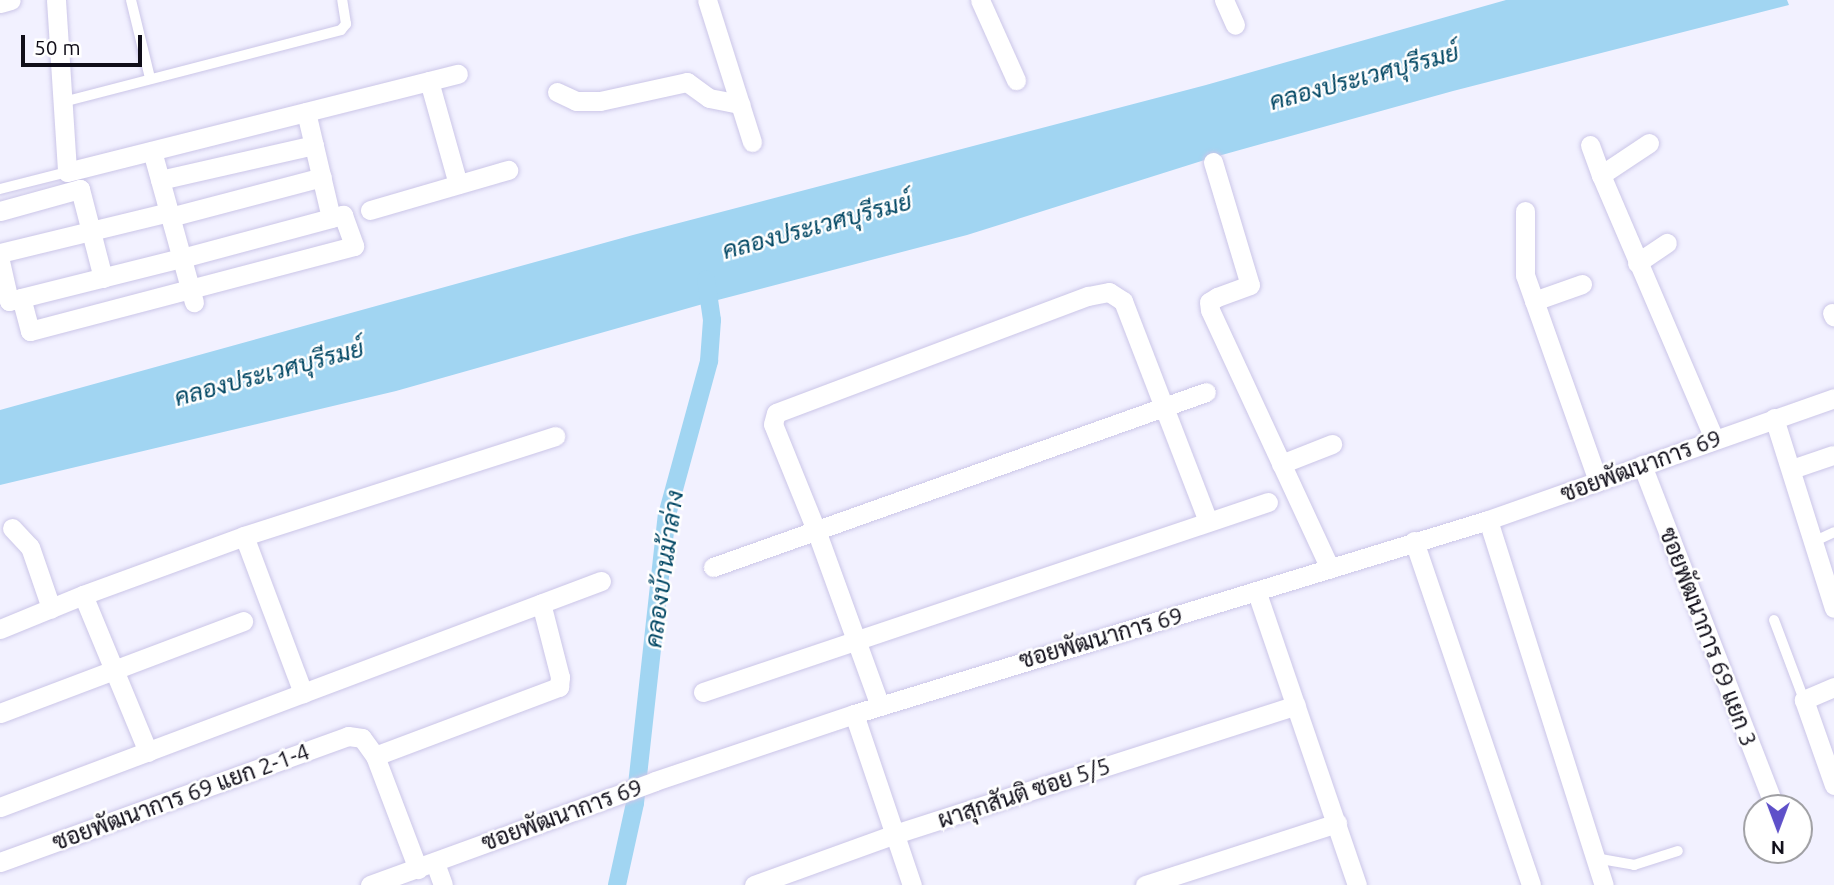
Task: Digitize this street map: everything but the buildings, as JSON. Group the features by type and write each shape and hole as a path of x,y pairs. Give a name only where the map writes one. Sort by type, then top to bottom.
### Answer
{"street":[{"path":"0,3 11,0"},
{"path":"56,0 67,172 458,74"},
{"path":"708,0 752,142"},
{"path":"981,0 1016,79"},
{"path":"1224,0 1235,25"},
{"path":"429,81 458,184"},
{"path":"557,92 576,101 600,101 687,82 709,98 740,104"},
{"path":"306,112 331,218"},
{"path":"1601,175 1650,143"},
{"path":"160,180 314,145"},
{"path":"1590,145 1637,263 1714,439"},
{"path":"152,151 192,296"},
{"path":"1213,163 1250,285 1217,297 1209,302 1210,310 1330,568"},
{"path":"370,210 508,170"},
{"path":"0,253 322,177"},
{"path":"0,211 80,188 103,278"},
{"path":"1525,211 1525,275 1598,481"},
{"path":"0,261 9,301 344,215 354,246 192,296 30,331 21,298"},
{"path":"1637,263 1667,243"},
{"path":"1534,301 1582,284"},
{"path":"880,706 816,530 773,424 776,413 1088,296 1109,292 1123,301 1162,408 1209,521"},
{"path":"713,567 1206,392"},
{"name":"ซอยพัฒนาการ 69","path":"370,885 574,809 854,714 1488,520 1834,398"},
{"path":"1774,418 1834,608"},
{"path":"0,629 83,594 244,536 555,436"},
{"path":"1282,464 1332,444"},
{"path":"1792,469 1833,456"},
{"name":"ซอยพัฒนาการ 69 แยก 3","path":"1642,465 1769,794"},
{"path":"703,692 854,639 1268,502"},
{"path":"1488,520 1604,885"},
{"path":"12,528 30,547 51,608"},
{"path":"244,536 303,693"},
{"path":"1414,541 1531,885"},
{"path":"0,807 601,581"},
{"path":"1256,593 1357,885"},
{"path":"83,594 148,752"},
{"path":"443,885 427,866 375,756 559,687 560,677 541,603"},
{"path":"0,713 243,621"},
{"path":"1834,687 1804,699 1829,754 1834,785"},
{"name":"ผาสุกสันติ ซอย 5/5","path":"754,885 895,834 1296,705"},
{"path":"854,714 912,885"},
{"name":"ซอยพัฒนาการ 69 แยก 2-1-4","path":"0,862 348,736 362,738 375,756"},
{"path":"1145,885 1337,823"}],"lane":[{"path":"131,0 150,78"},
{"path":"63,102 341,30 346,24 342,0"},
{"path":"0,189 67,172"},
{"path":"1813,542 1834,532"},
{"path":"1774,620 1804,699"},
{"path":"1595,858 1634,866 1678,851"}],"water":[{"name":"คลองประเวศบุรีรมย์","path":"1506,0 1787,0 1789,5 1453,91 1211,158 967,235 710,302 396,391 0,485 0,410 633,235 1206,85"}],"waterway":[{"name":"คลองบ้านม้าล่าง","path":"617,885 635,803 667,515 709,361 712,320 706,279"}]}
